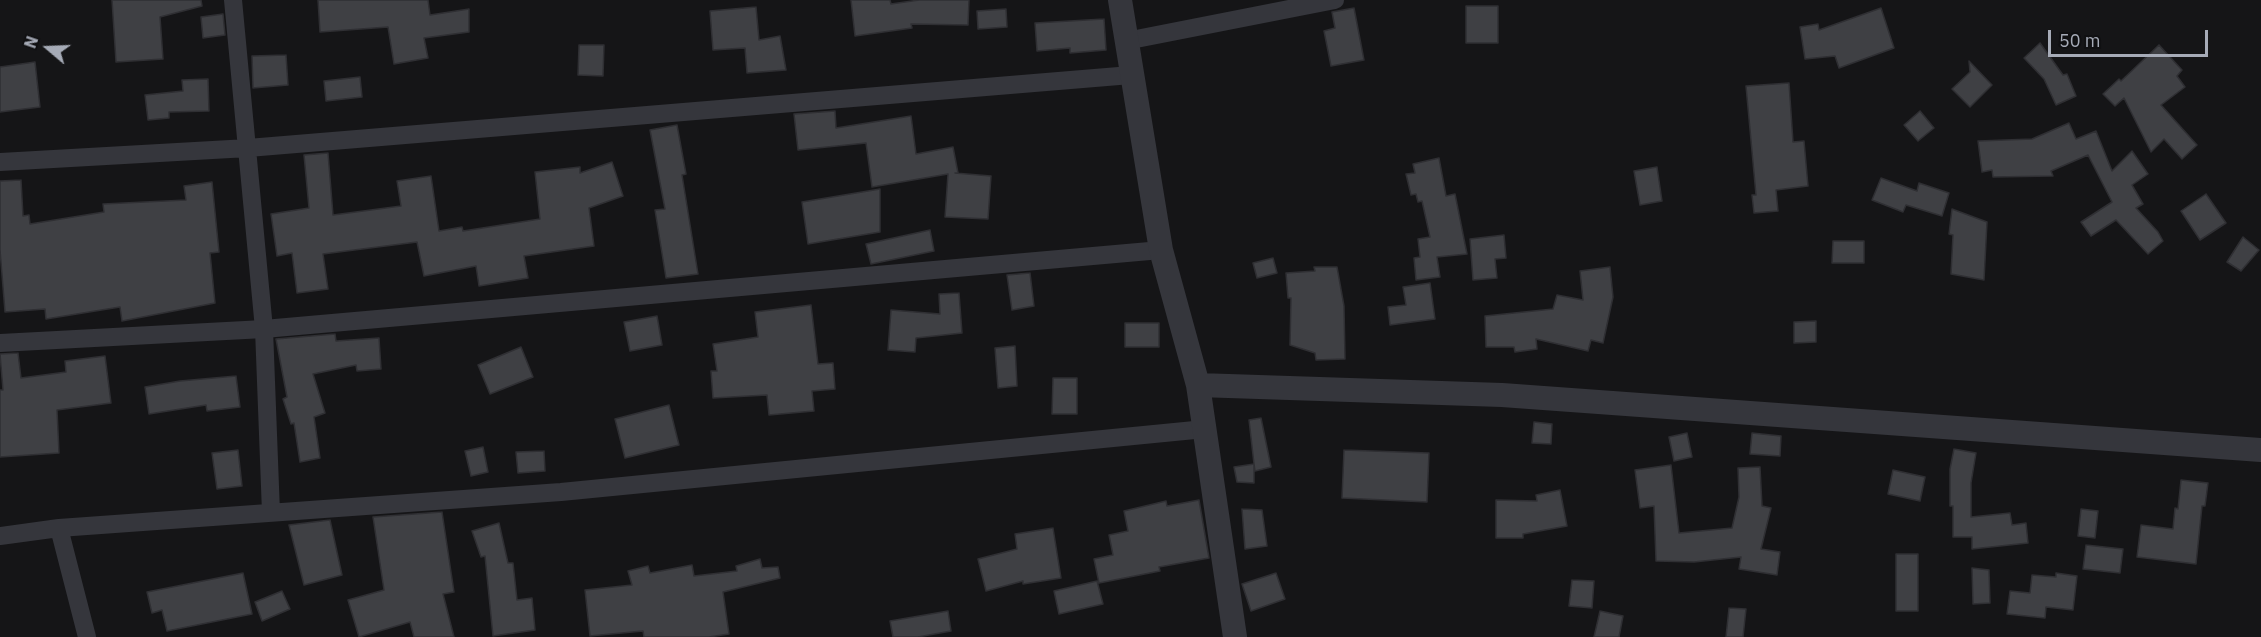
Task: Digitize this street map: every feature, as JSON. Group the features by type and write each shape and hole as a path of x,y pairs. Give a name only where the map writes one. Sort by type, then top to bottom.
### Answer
{"street":[{"path":"232,0 264,329 271,513"},
{"path":"1120,0 1161,250 1198,385 1235,637"},
{"path":"1126,41 1335,0"},
{"path":"0,162 248,148 1131,75"},
{"path":"0,343 264,329 1161,250"},
{"path":"1198,385 1502,395 2261,450"},
{"path":"0,536 59,528 561,492 1205,429"},
{"path":"59,528 87,637"}],"building":[{"path":"112,0 201,0 202,6 160,17 163,59 116,62"},
{"path":"318,0 428,0 430,15 469,9 469,32 424,38 428,58 394,64 388,27 320,32"},
{"path":"851,0 890,0 891,4 919,0 969,0 968,25 911,24 912,28 855,36"},
{"path":"1466,6 1498,6 1498,43 1466,43"},
{"path":"756,7 759,40 780,36 786,70 747,73 745,48 713,50 710,11"},
{"path":"1354,8 1364,60 1331,66 1324,31 1335,28 1332,12"},
{"path":"1881,8 1894,48 1839,68 1835,56 1805,59 1800,27 1818,24 1819,30"},
{"path":"1006,9 1007,27 978,29 977,11"},
{"path":"223,14 225,35 203,38 201,17"},
{"path":"1104,19 1106,50 1070,53 1070,48 1037,51 1035,23"},
{"path":"2040,43 2063,75 2067,74 2076,96 2056,105 2044,79 2024,58"},
{"path":"579,45 604,45 603,76 578,75"},
{"path":"2159,45 2182,70 2177,76 2185,87 2161,105 2197,145 2182,159 2164,139 2151,152 2124,98 2115,106 2103,94 2119,79 2121,81"},
{"path":"286,55 288,85 253,88 252,56"},
{"path":"1969,61 1992,85 1970,107 1952,89 1970,72"},
{"path":"35,62 40,107 0,112 0,67"},
{"path":"360,77 362,97 326,101 324,81"},
{"path":"208,79 209,111 169,112 169,118 148,120 145,95 183,91 182,80"},
{"path":"1789,83 1793,142 1804,141 1808,186 1776,190 1778,211 1754,213 1752,195 1756,195 1746,86"},
{"path":"835,111 836,128 911,116 916,154 953,147 958,173 955,173 991,176 988,219 945,217 948,174 872,187 866,143 798,150 794,114"},
{"path":"1920,111 1934,128 1918,141 1904,125"},
{"path":"2069,123 2076,139 2096,131 2112,171 2132,151 2148,174 2132,185 2143,204 2136,208 2158,232 2163,241 2148,254 2116,220 2091,236 2081,222 2112,202 2088,155 2051,171 2053,176 1993,177 1992,170 1982,172 1978,141 2032,139"},
{"path":"677,125 686,174 682,175 698,274 666,278 655,210 665,209 650,130"},
{"path":"328,153 333,215 401,206 397,181 431,176 439,231 462,227 463,231 540,219 535,172 580,167 580,173 612,162 623,196 589,208 594,246 524,256 528,278 479,286 476,266 424,276 417,242 323,254 328,289 297,293 292,253 277,256 271,214 309,208 304,155"},
{"path":"1439,158 1446,196 1455,194 1467,254 1437,257 1440,277 1416,280 1414,258 1420,257 1418,239 1430,237 1422,201 1418,202 1416,194 1411,195 1406,174 1415,173 1413,164"},
{"path":"1657,167 1662,201 1640,205 1634,171"},
{"path":"1881,178 1917,191 1919,183 1949,193 1942,216 1906,205 1903,212 1872,200"},
{"path":"21,180 23,216 29,215 30,224 104,212 103,204 186,200 184,186 212,182 219,252 210,253 215,303 122,321 120,307 46,319 45,309 5,312 0,250 0,181"},
{"path":"880,189 880,232 808,244 802,202"},
{"path":"2206,194 2226,223 2200,240 2181,211"},
{"path":"1952,209 1987,222 1984,280 1951,274 1953,235 1949,234"},
{"path":"930,230 934,251 871,264 866,244"},
{"path":"1504,235 1506,258 1495,259 1497,278 1473,280 1470,239"},
{"path":"2243,237 2259,250 2241,271 2227,262"},
{"path":"1833,241 1864,241 1864,263 1832,263"},
{"path":"1273,258 1277,273 1257,278 1253,263"},
{"path":"1314,267 1337,267 1344,306 1345,359 1316,360 1315,353 1290,345 1291,298 1288,298 1286,273 1315,271"},
{"path":"1610,267 1613,297 1603,343 1591,340 1588,351 1536,339 1537,349 1515,352 1514,347 1486,347 1485,316 1553,309 1557,295 1583,300 1580,271"},
{"path":"1030,273 1034,306 1012,310 1007,275"},
{"path":"1430,283 1435,319 1390,325 1388,307 1406,305 1403,287"},
{"path":"959,293 962,333 916,338 915,352 888,350 891,310 940,314 939,294"},
{"path":"811,305 818,364 833,363 835,389 812,391 814,411 769,415 767,395 713,398 711,371 717,371 713,344 758,337 755,312"},
{"path":"657,316 662,345 630,351 624,322"},
{"path":"1816,321 1816,342 1794,343 1794,322"},
{"path":"1125,323 1159,323 1159,347 1125,347"},
{"path":"335,334 336,341 379,338 381,369 357,371 356,365 313,374 325,413 314,417 320,458 300,462 294,423 291,424 283,399 287,397 276,339"},
{"path":"1015,346 1017,386 998,388 995,348"},
{"path":"521,347 533,377 490,394 478,365"},
{"path":"18,353 21,378 66,372 65,361 105,356 111,403 57,410 59,453 0,457 0,390 3,390 0,354"},
{"path":"236,376 240,407 207,411 206,405 149,414 145,387"},
{"path":"1053,378 1077,378 1077,414 1052,414"},
{"path":"669,405 679,445 625,458 615,419"},
{"path":"1261,418 1271,467 1255,471 1249,420"},
{"path":"1534,422 1552,424 1551,444 1532,443"},
{"path":"1687,433 1692,457 1674,461 1669,437"},
{"path":"1752,433 1781,436 1780,456 1750,454"},
{"path":"483,447 488,472 471,476 465,451"},
{"path":"1954,449 1976,453 1971,483 1971,517 2010,513 2012,525 2026,523 2028,543 1972,549 1972,537 1953,537 1950,469"},
{"path":"238,450 242,486 217,489 212,453"},
{"path":"1344,450 1429,453 1427,502 1342,498"},
{"path":"544,451 545,471 518,473 516,452"},
{"path":"1254,464 1254,483 1237,482 1234,467"},
{"path":"1671,465 1679,533 1732,528 1739,497 1738,468 1760,467 1762,506 1771,508 1761,549 1780,552 1777,575 1739,569 1741,557 1694,562 1656,561 1654,506 1640,508 1635,470"},
{"path":"1893,470 1925,477 1920,501 1888,494"},
{"path":"2181,480 2208,483 2205,506 2202,506 2196,564 2137,557 2141,525 2173,529"},
{"path":"1560,490 1567,526 1523,534 1523,538 1496,538 1496,500 1537,501 1536,495"},
{"path":"1199,500 1209,558 1159,567 1160,571 1099,583 1094,559 1113,555 1109,535 1128,531 1124,511 1166,501 1167,506"},
{"path":"1242,509 1262,510 1267,546 1245,549"},
{"path":"2081,509 2098,511 2095,538 2078,536"},
{"path":"442,512 454,592 443,594 454,637 414,637 410,622 359,637 348,600 384,590 373,517"},
{"path":"330,520 342,575 304,585 289,525"},
{"path":"499,523 508,563 513,563 517,600 532,598 535,630 493,636 485,556 481,557 472,531"},
{"path":"1053,528 1061,578 1023,584 1023,581 986,591 978,559 1017,549 1015,534"},
{"path":"2086,545 2123,549 2120,573 2083,569"},
{"path":"1896,554 1918,554 1918,611 1896,611"},
{"path":"760,559 762,568 778,567 780,578 723,592 729,634 709,637 644,637 643,631 590,636 585,590 632,585 628,571 648,566 650,573 692,565 694,576 737,571 736,566"},
{"path":"1972,568 1989,570 1990,603 1973,604"},
{"path":"243,573 252,614 167,631 162,610 152,613 147,592"},
{"path":"1276,573 1285,599 1251,611 1242,584"},
{"path":"2056,573 2077,576 2073,610 2046,607 2045,618 2007,614 2010,591 2030,593 2032,575 2056,577"},
{"path":"1572,580 1594,581 1592,608 1569,606"},
{"path":"1097,581 1103,604 1059,614 1054,591"},
{"path":"282,591 290,609 262,621 255,602"},
{"path":"1729,608 1746,609 1743,637 1726,637"},
{"path":"948,611 951,631 918,637 893,637 890,621"},
{"path":"1600,611 1623,616 1619,637 1594,637"}]}
